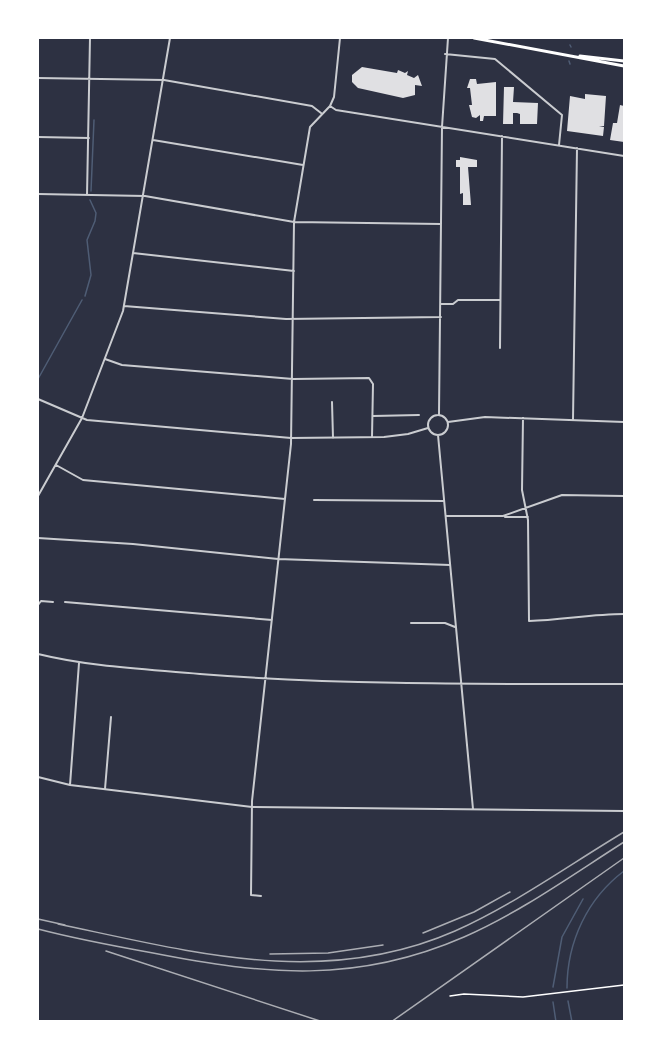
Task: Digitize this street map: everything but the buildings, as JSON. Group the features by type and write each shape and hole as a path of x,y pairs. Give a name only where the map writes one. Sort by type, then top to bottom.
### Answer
{"main road":[{"path":"474,38 624,66"},
{"path":"575,56 624,61"}],"street":[{"path":"77,38 90,38 87,195"},
{"path":"38,496 82,418 124,306 170,38"},
{"path":"261,896 251,895 252,807 291,438 294,222 310,127 330,106 334,98 340,38"},
{"path":"439,414 442,127 444,54 448,38"},
{"path":"444,54 495,59 562,115 559,145"},
{"path":"38,78 164,80 312,106 321,113"},
{"path":"330,106 336,110 624,156"},
{"path":"500,348 502,136"},
{"path":"38,137 89,138"},
{"path":"153,140 303,165"},
{"path":"573,420 577,148"},
{"path":"38,194 143,196 294,222 441,224"},
{"path":"133,253 294,271"},
{"path":"441,304 453,304 458,300 500,300"},
{"path":"124,306 293,319 441,317"},
{"path":"105,359 122,366 293,379 369,378 373,384 372,437"},
{"path":"38,399 82,418 291,438 401,436 428,428"},
{"path":"332,402 333,438"},
{"path":"428,428 430,418 439,414 446,417 448,422 446,431 438,435"},
{"path":"373,416 419,415"},
{"path":"448,422 481,417 624,422"},
{"path":"523,418 522,490 528,517 529,621 571,620 586,614 624,614"},
{"path":"428,428 438,435 473,809"},
{"path":"55,465 83,480 285,499"},
{"path":"499,516 562,495 624,496"},
{"path":"314,500 444,501"},
{"path":"446,516 528,517"},
{"path":"38,538 133,544 278,559 450,565"},
{"path":"38,604 53,602"},
{"path":"65,602 272,620"},
{"path":"445,623 455,619"},
{"path":"411,623 445,623 456,627"},
{"path":"38,654 79,663 265,679 461,684 624,684"},
{"path":"70,785 79,663"},
{"path":"105,789 111,717"},
{"path":"38,777 70,785 252,807 624,811"}],"path":[{"path":"450,996 523,997 624,985"}],"waterway":[{"path":"91,191 94,120"},
{"path":"85,296 91,275 87,240 96,213 90,200"},
{"path":"38,379 82,300"},
{"path":"567,988 571,954 582,922 600,894 624,871"},
{"path":"553,987 562,937 583,899"},
{"path":"568,1001 572,1022"},
{"path":"553,1002 556,1022"}],"railway":[{"path":"58,924 158,945 257,960 307,962 356,958 406,948 455,931 520,897 624,832"},
{"path":"38,929 194,961 272,970 348,969 424,952 464,937 526,905 624,842"},
{"path":"391,1022 624,858"},
{"path":"423,933 474,912 510,892"},
{"path":"38,919 65,925"},
{"path":"270,954 328,953 383,945"},
{"path":"106,951 323,1022"}]}
